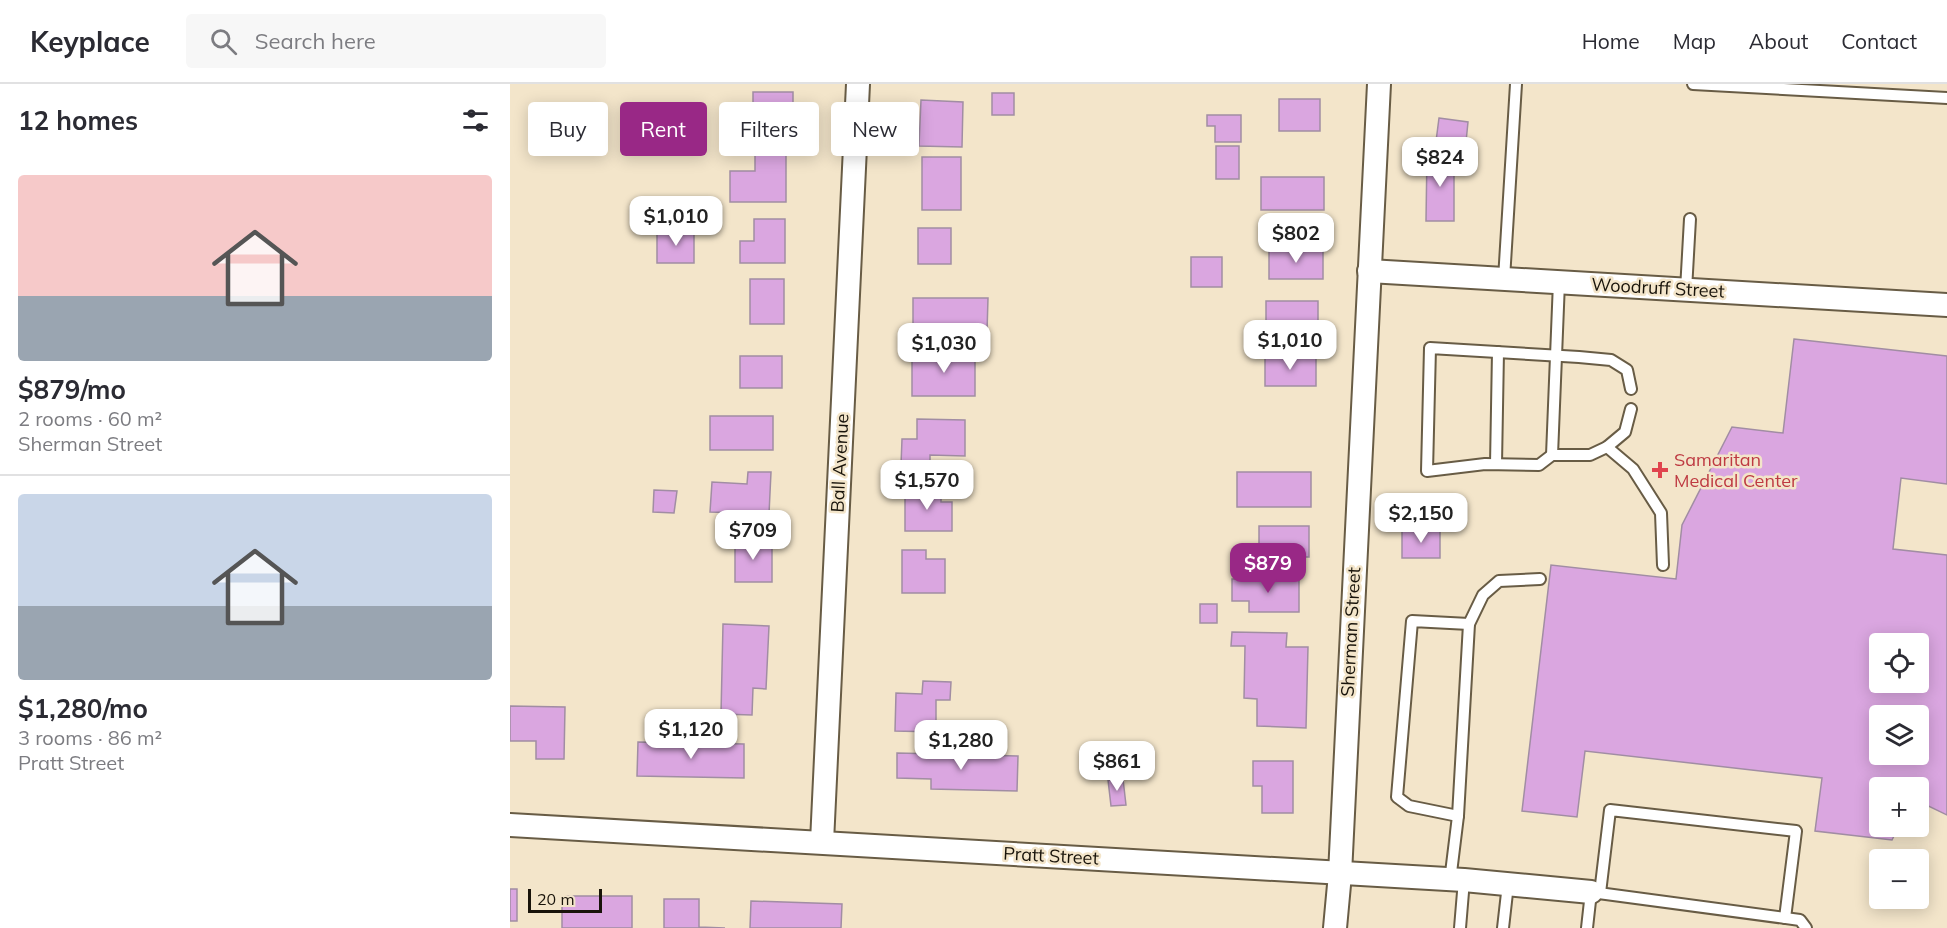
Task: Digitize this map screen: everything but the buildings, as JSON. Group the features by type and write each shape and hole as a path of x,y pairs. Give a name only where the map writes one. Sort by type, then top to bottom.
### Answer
{"street":[{"name":"Ball Avenue","path":"822,842 858,84"},
{"name":"Sherman Street","path":"1335,928 1340,874 1379,84"},
{"name":"Woodruff Street","path":"1369,271 1947,305"},
{"name":"Pratt Street","path":"510,825 1457,880 1596,893"}],"lane":[{"path":"1504,279 1516,84"},
{"path":"1693,84 1947,98"},
{"path":"1686,290 1690,219"},
{"path":"1552,455 1559,282"},
{"path":"1631,389 1627,370 1611,360 1430,348 1427,471 1496,464 1539,465 1552,455 1590,455 1607,447 1625,432 1631,409"},
{"path":"1496,464 1498,352"},
{"path":"1607,447 1633,469 1660,513 1663,565"},
{"path":"1460,928 1457,880 1458,816 1469,624 1483,595 1499,581 1540,579"},
{"path":"1458,816 1409,806 1396,797 1412,621 1469,624"},
{"path":"1587,928 1596,893 1610,810 1796,831 1785,918"},
{"path":"1503,928 1508,884"},
{"path":"1596,893 1800,920 1806,928"}],"place":[{"name":"Samaritan Medical Center","path":"1660,470"}]}
